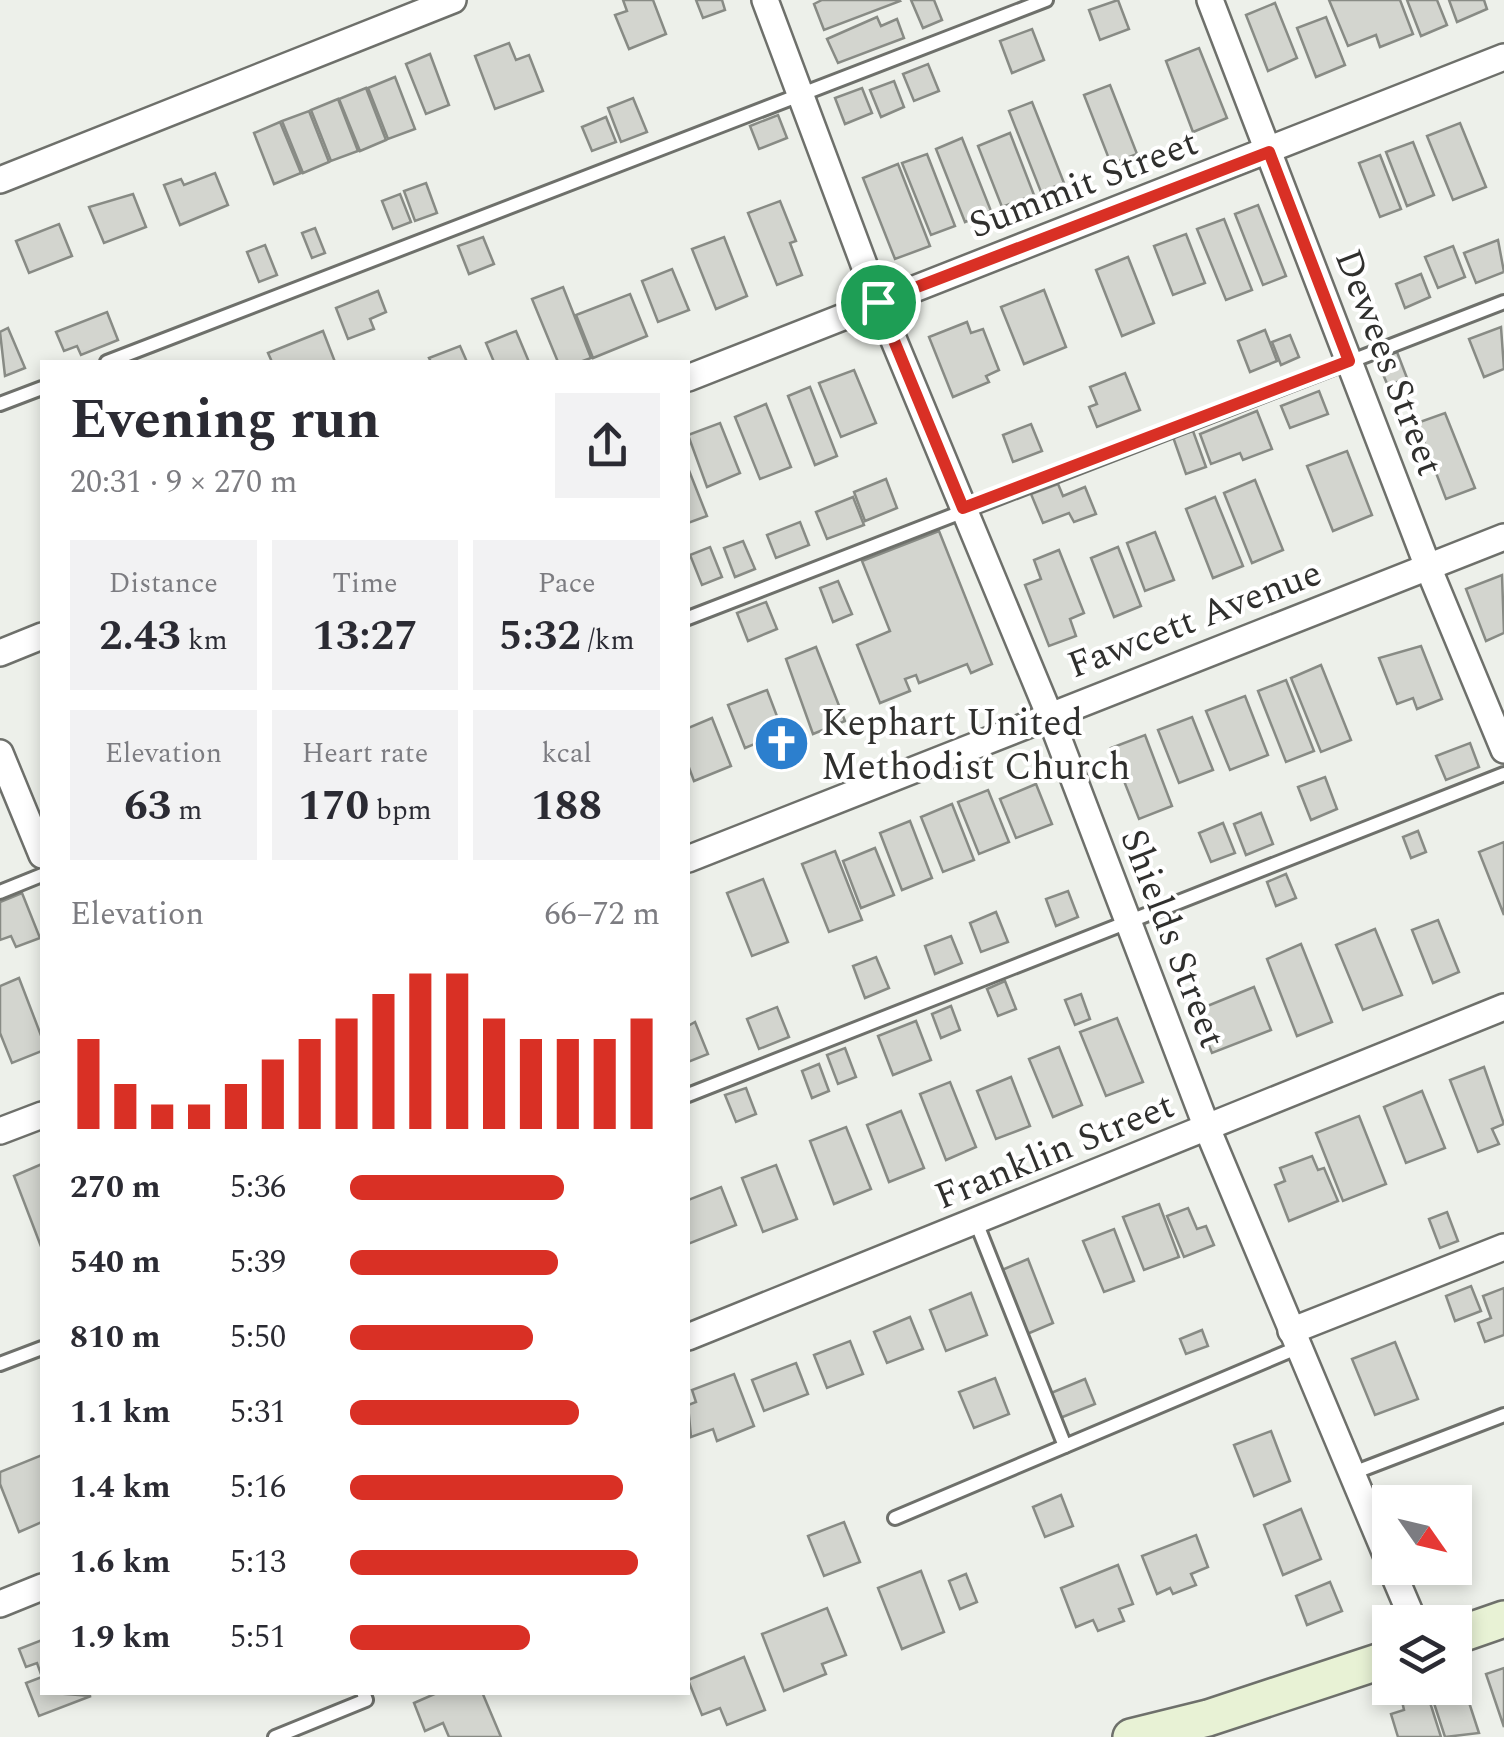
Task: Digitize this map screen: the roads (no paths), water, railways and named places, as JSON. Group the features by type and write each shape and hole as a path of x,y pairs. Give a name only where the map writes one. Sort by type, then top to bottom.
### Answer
{"main road":[{"path":"1472,1630 1504,1620"},
{"path":"1131,1737 1208,1718 1372,1664"}],"street":[{"path":"0,180 453,0"},
{"name":"Shields Street","path":"765,0 878,302 1049,714 1207,1128 1372,1520"},
{"name":"Dewees Street","path":"1210,0 1428,567 1504,750"},
{"name":"Summit Street","path":"690,377 1269,152 1504,56"},
{"name":"Fawcett Avenue","path":"690,858 1504,537"},
{"path":"0,653 40,637"},
{"path":"0,753 40,851"},
{"name":"Franklin Street","path":"690,1336 1504,1007"},
{"path":"0,1131 40,1116"},
{"path":"1295,1339 1504,1247"},
{"path":"0,1604 40,1589"}],"lane":[{"path":"112,360 1046,0"},
{"path":"690,617 963,508 1504,302"},
{"path":"0,404 40,389"},
{"path":"690,1095 1504,774"},
{"path":"0,892 40,876"},
{"path":"976,1222 1064,1446"},
{"path":"896,1518 1064,1446 1295,1339"},
{"path":"0,1364 40,1349"},
{"path":"1353,1473 1504,1414"},
{"path":"274,1737 366,1700 364,1695"}],"place":[{"name":"Kephart United Methodist Church","path":"782,744"}]}
